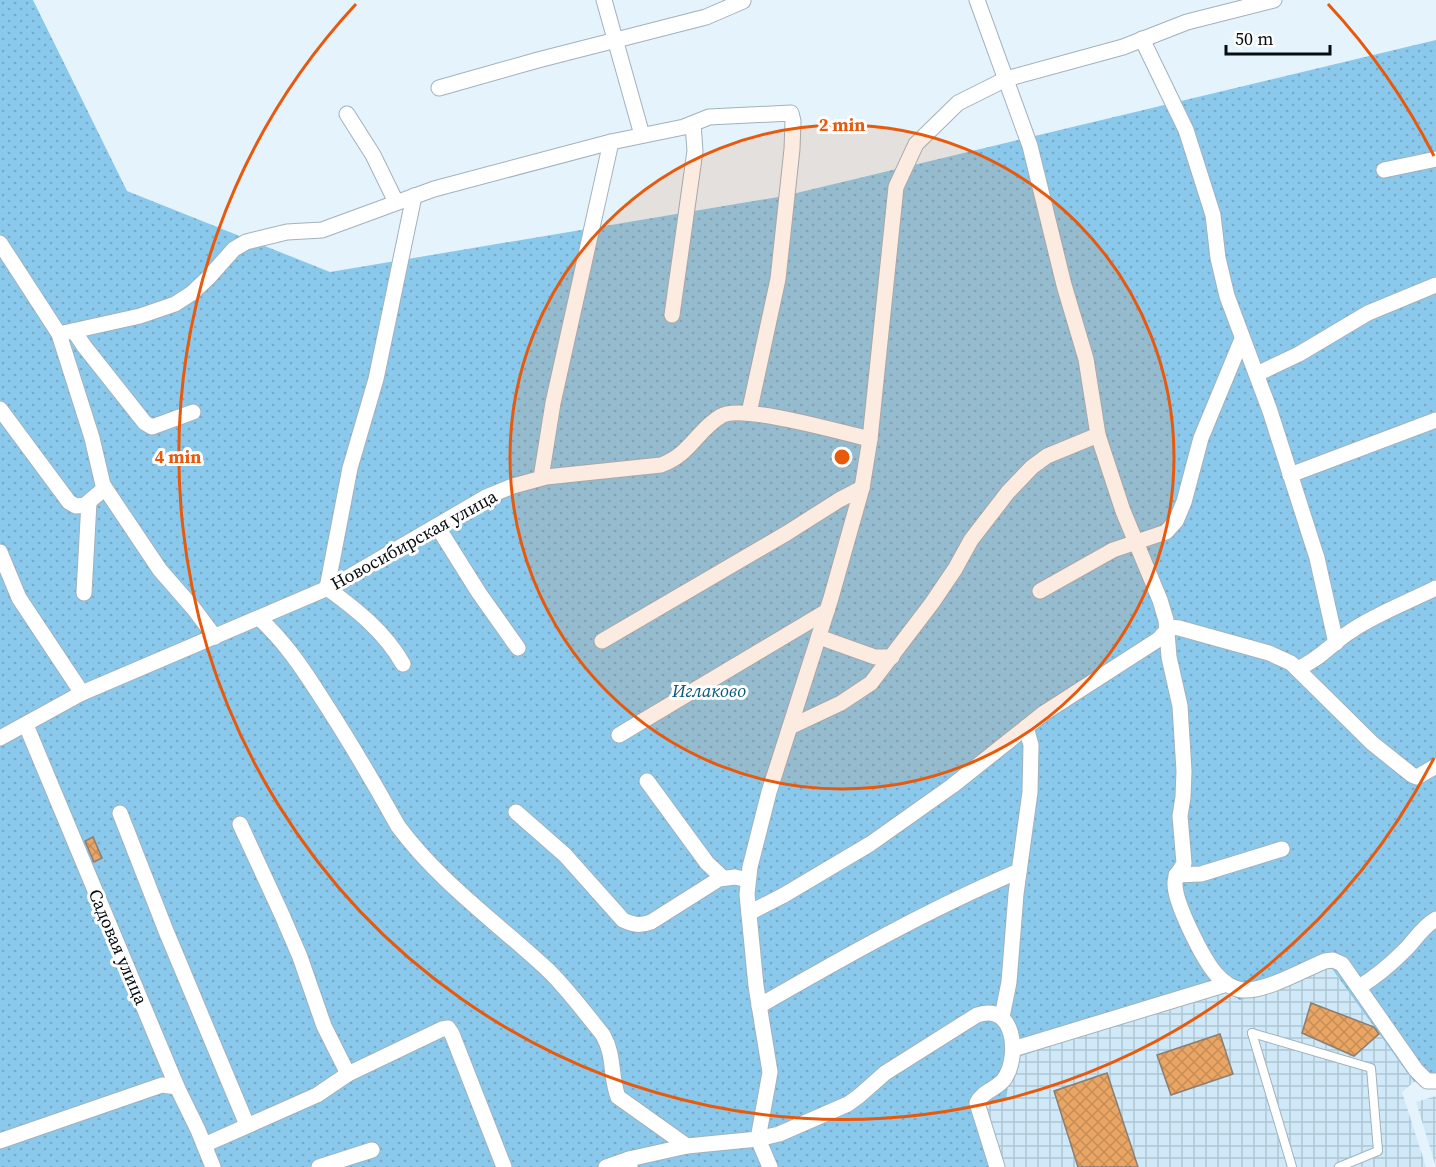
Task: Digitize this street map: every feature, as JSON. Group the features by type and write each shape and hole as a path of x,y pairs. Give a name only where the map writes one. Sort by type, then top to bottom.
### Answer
{"street":[{"path":"604,0 642,135"},
{"path":"440,88 615,39 706,17 743,0"},
{"path":"977,0 1030,146 1064,285 1086,359 1098,435 1122,512 1160,600 1167,629 1169,657 1180,705 1184,762 1180,816 1184,863 1176,875 1174,886 1177,897 1201,952 1216,974 1227,984 1244,990 1258,988 1325,961 1333,960 1342,964 1416,1070 1427,1081 1436,1081"},
{"path":"770,1167 758,1139 770,1071 759,1006 747,894 748,880 769,792 853,528 862,488 870,439 896,187 916,144 958,103 1006,79 1123,47 1187,22 1274,0"},
{"path":"1142,39 1186,129 1213,215 1220,267 1227,296 1270,411 1317,558 1336,643"},
{"path":"59,334 140,316 175,304 192,293 234,249 246,242 287,232 322,230 414,196 611,142 684,127 709,117 791,113 793,121 778,279 749,413"},
{"path":"347,114 368,147 396,202"},
{"path":"672,315 694,151 693,124"},
{"path":"541,478 553,403 611,142"},
{"path":"1384,170 1436,159"},
{"path":"403,664 385,636 327,588 350,468 376,379 414,196"},
{"path":"0,243 59,334 92,438 105,488 160,570 215,637"},
{"path":"1257,374 1299,354 1368,313 1436,285"},
{"path":"74,331 145,423 152,427 159,426 193,412"},
{"path":"1040,591 1099,557 1166,532 1176,521 1184,502 1201,438 1242,339"},
{"path":"0,409 69,502 76,506 89,502 105,488"},
{"name":"Новосибирская улица","path":"0,738 82,693 327,588 486,497 541,478 661,465 675,460 712,421 724,413 749,413 870,439"},
{"path":"1290,475 1436,420"},
{"path":"789,727 855,695 871,683 955,570 971,540 1008,492 1032,467 1047,456 1098,435"},
{"path":"602,641 862,488"},
{"path":"84,593 89,502"},
{"path":"437,526 479,593 518,648"},
{"path":"0,552 18,598 82,693"},
{"path":"1297,669 1318,658 1363,624 1436,588"},
{"path":"619,735 827,611"},
{"path":"259,618 292,653 334,716 407,839 474,906 551,974 603,1035 610,1046 614,1087 618,1097 687,1146"},
{"path":"749,913 870,844 952,786 1065,699 1159,639 1167,629 1179,628 1269,653 1291,663 1372,743 1412,775 1421,776 1436,766"},
{"path":"819,637 875,657 892,657"},
{"name":"Садовая улица","path":"26,725 177,1087 213,1167"},
{"path":"1002,1017 1009,982 1019,872 1030,792 1031,745 1026,727"},
{"path":"647,781 707,863 723,878"},
{"path":"516,812 565,855 623,920 633,925 651,922 723,878 735,877 748,880"},
{"path":"120,813 246,1125"},
{"path":"240,824 300,957 324,1026 348,1074"},
{"path":"1176,875 1201,874 1282,849"},
{"path":"759,1006 879,938 982,887 1019,872"},
{"path":"1359,987 1377,976 1406,950 1430,922 1436,920"},
{"path":"1013,1049 1227,984"},
{"path":"606,1167 630,1163 687,1146 758,1139 779,1134 848,1104 885,1073 976,1015 985,1012 1002,1017 1011,1035 1013,1049 1011,1065 1005,1078 998,1086 979,1097 977,1102 997,1167"},
{"path":"204,1145 317,1095 348,1074 448,1028 504,1167"},
{"path":"0,1142 162,1085 177,1087"},
{"path":"319,1167 372,1150"}],"lane":[{"path":"1292,1167 1252,1033 1371,1068 1378,1151 1339,1167"}],"shaded area":[{"path":"1330,966 1414,1082 1402,1092 1426,1167 1000,1167 980,1103 1012,1059 1221,989"},
{"path":"1436,1096 1436,1167 1416,1102"}],"green space":[{"name":"Иглаково","path":"0,0 33,0 127,191 330,272 784,196 1436,40 1436,1076 1414,1082 1330,966 1240,1000 1221,989 1012,1059 1006,1100 980,1103 1000,1167 0,1167"}],"building":[{"path":"93,837 102,858 94,862 85,841"},
{"path":"1311,1003 1374,1027 1379,1034 1354,1056 1302,1033"},
{"path":"1220,1034 1233,1074 1171,1095 1157,1055"},
{"path":"1107,1073 1138,1167 1078,1167 1054,1091"}]}
